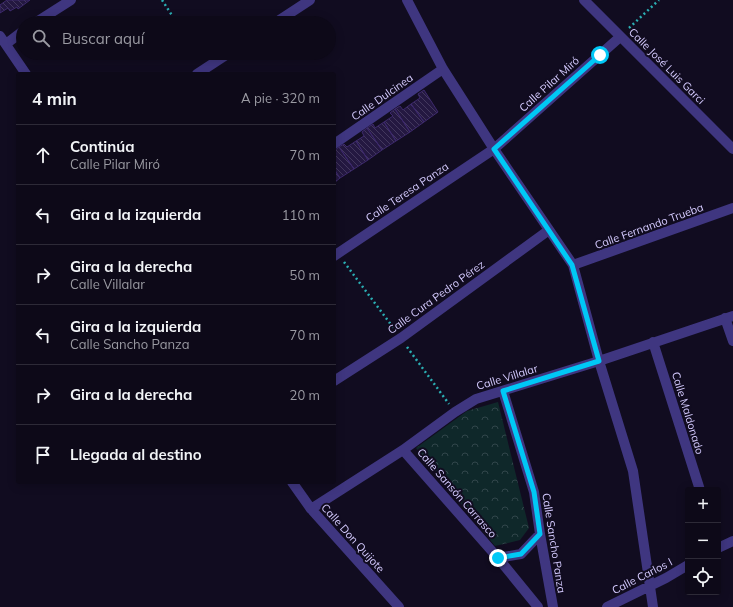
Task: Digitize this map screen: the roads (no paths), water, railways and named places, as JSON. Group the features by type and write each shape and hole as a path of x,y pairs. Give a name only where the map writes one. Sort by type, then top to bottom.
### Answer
{"street":[{"path":"46,16 71,0"},
{"path":"286,16 310,0"},
{"path":"408,0 443,69 494,149 572,265 599,361 633,470 653,607"},
{"name":"Calle José Luis Garci","path":"584,0 733,149"},
{"path":"16,34 3,40 16,59"},
{"name":"Calle Pilar Miró","path":"494,149 620,37"},
{"path":"17,60 25,72"},
{"path":"201,72 219,60"},
{"name":"Calle Dulcinea","path":"336,143 443,69"},
{"name":"Calle Teresa Panza","path":"336,255 494,149"},
{"name":"Calle Fernando Trueba","path":"572,265 733,208"},
{"name":"Calle Cura Pedro Pérez","path":"336,380 401,338 549,230"},
{"path":"729,317 733,341"},
{"name":"Calle Villalar","path":"311,509 403,450 455,412 476,399 599,361 729,317"},
{"name":"Calle Maldonado","path":"653,342 699,487"},
{"name":"Calle Sancho Panza","path":"503,391 534,492 553,607"},
{"name":"Calle Sansón Carrasco","path":"403,450 498,558 538,607"},
{"name":"Calle Don Quijote","path":"293,484 311,509 399,607"},
{"path":"498,558 521,554 540,534"},
{"path":"721,547 733,541"},
{"name":"Calle Carlos I","path":"607,607 649,587 685,567"}]}
